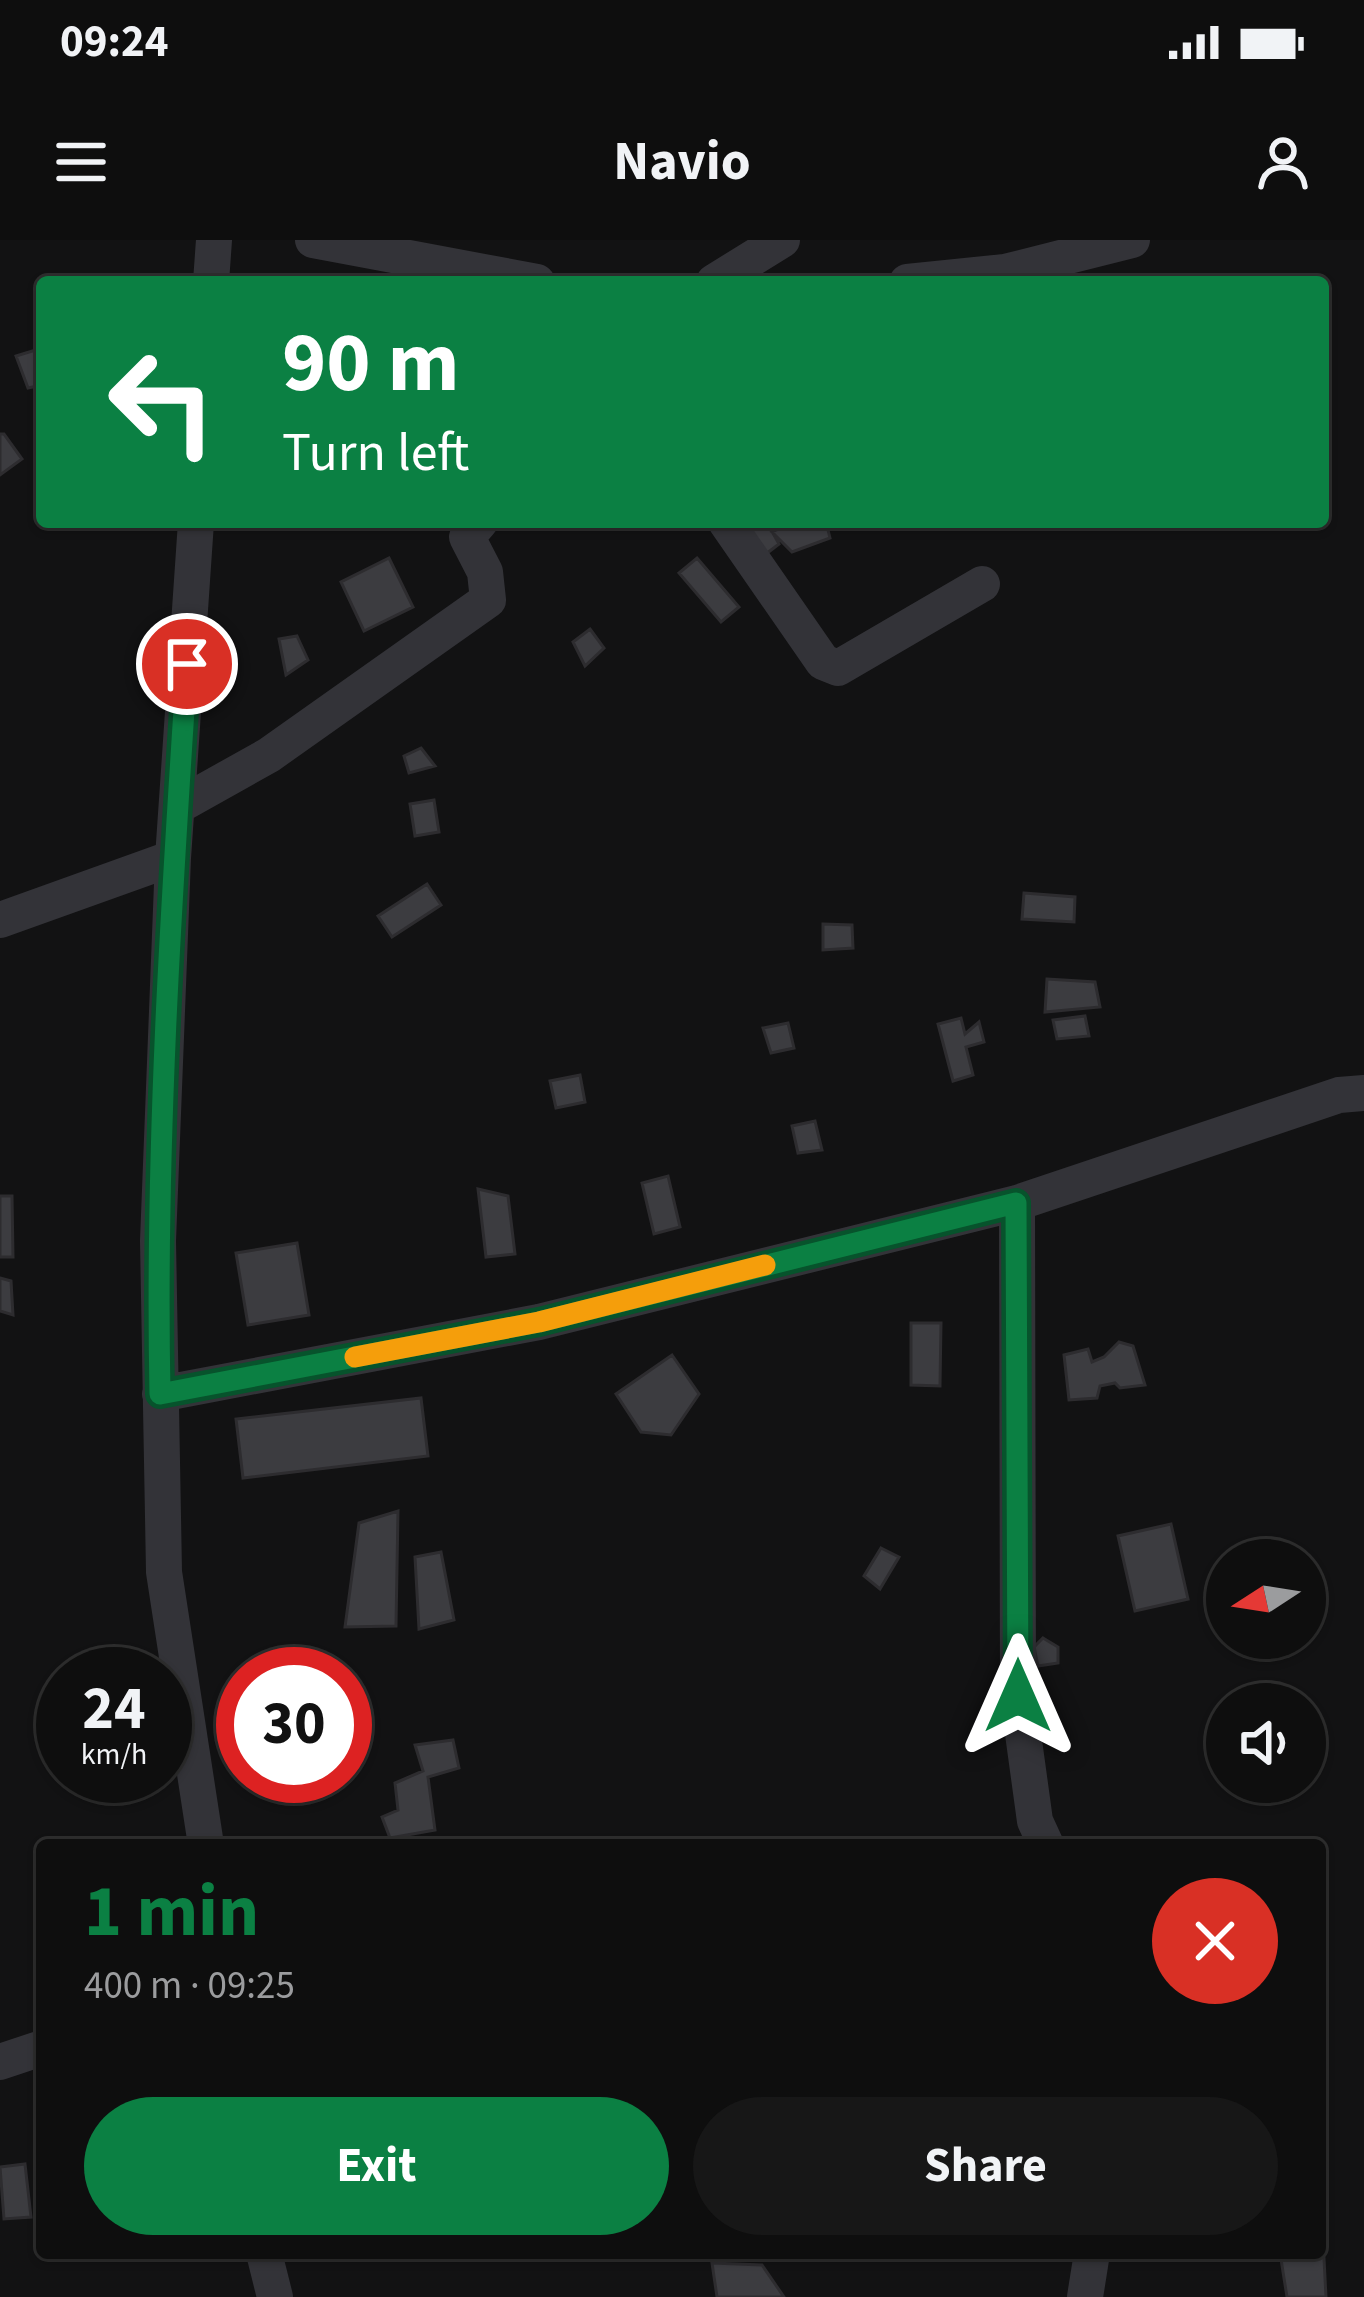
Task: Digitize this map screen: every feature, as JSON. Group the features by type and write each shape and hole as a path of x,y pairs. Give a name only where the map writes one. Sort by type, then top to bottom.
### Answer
{"street":[{"path":"211,276 214,240"},
{"path":"313,240 505,276"},
{"path":"724,276 782,240"},
{"path":"966,276 1005,272 1132,240"},
{"path":"196,528 173,858 158,1241 164,1572 205,1839"},
{"path":"178,806 269,755 488,600 485,572 467,537 475,528"},
{"path":"730,528 823,662 838,668 982,584"},
{"path":"0,920 173,858"},
{"path":"160,1394 539,1322 1016,1203 1320,1101 1364,1093"},
{"path":"1016,1203 1018,1696 1035,1821 1043,1839"},
{"path":"0,2062 36,2050"},
{"path":"266,2259 275,2297"},
{"path":"1085,2297 1091,2259"}],"building":[{"path":"36,350 36,386 28,388 16,356"},
{"path":"0,434 22,459 0,475"},
{"path":"770,528 779,544 762,557 745,532"},
{"path":"828,528 830,538 792,552 772,532"},
{"path":"389,558 413,607 364,631 341,582"},
{"path":"697,558 739,607 721,622 679,573"},
{"path":"590,629 604,648 585,666 573,642"},
{"path":"297,636 308,660 286,675 279,639"},
{"path":"421,748 435,766 409,773 404,756"},
{"path":"434,800 439,832 415,836 410,804"},
{"path":"427,884 441,905 392,937 378,916"},
{"path":"1024,893 1075,897 1074,922 1022,919"},
{"path":"823,924 852,925 853,948 823,950"},
{"path":"1047,979 1095,982 1100,1007 1045,1012"},
{"path":"1085,1016 1089,1036 1057,1039 1053,1020"},
{"path":"961,1018 965,1034 979,1022 984,1042 966,1047 973,1075 953,1081 938,1024"},
{"path":"788,1023 794,1048 771,1053 763,1028"},
{"path":"580,1075 585,1102 556,1108 550,1081"},
{"path":"815,1121 822,1150 798,1153 792,1126"},
{"path":"668,1176 680,1227 654,1234 642,1183"},
{"path":"478,1189 508,1196 515,1254 486,1257"},
{"path":"0,1196 12,1196 13,1257 0,1257"},
{"path":"297,1243 309,1315 248,1325 236,1253"},
{"path":"0,1278 11,1281 13,1315 0,1311"},
{"path":"911,1323 941,1323 940,1386 911,1385"},
{"path":"1119,1342 1133,1346 1145,1385 1120,1388 1115,1383 1100,1386 1097,1398 1069,1400 1064,1355 1088,1349 1092,1362"},
{"path":"672,1355 699,1394 671,1435 641,1432 616,1394"},
{"path":"421,1398 428,1456 243,1478 236,1419"},
{"path":"398,1511 396,1626 345,1627 359,1523"},
{"path":"1171,1524 1188,1599 1135,1611 1118,1536"},
{"path":"881,1548 899,1557 880,1589 864,1576"},
{"path":"441,1552 454,1620 419,1629 415,1557"},
{"path":"1043,1638 1058,1647 1058,1663 1038,1666 1034,1647"},
{"path":"453,1740 459,1768 428,1777 435,1830 390,1838 382,1817 398,1810 395,1783 423,1771 415,1745"},
{"path":"25,2164 31,2217 4,2219 0,2167"},
{"path":"1281,2259 1324,2259 1326,2297 1287,2297"},
{"path":"712,2263 762,2265 784,2297 717,2297"}],"slow traffic":[{"path":"355,1357 539,1322 765,1265"}],"route":[{"path":"187,664 173,858 158,1241 160,1394 539,1322 1016,1203 1018,1696"}]}
